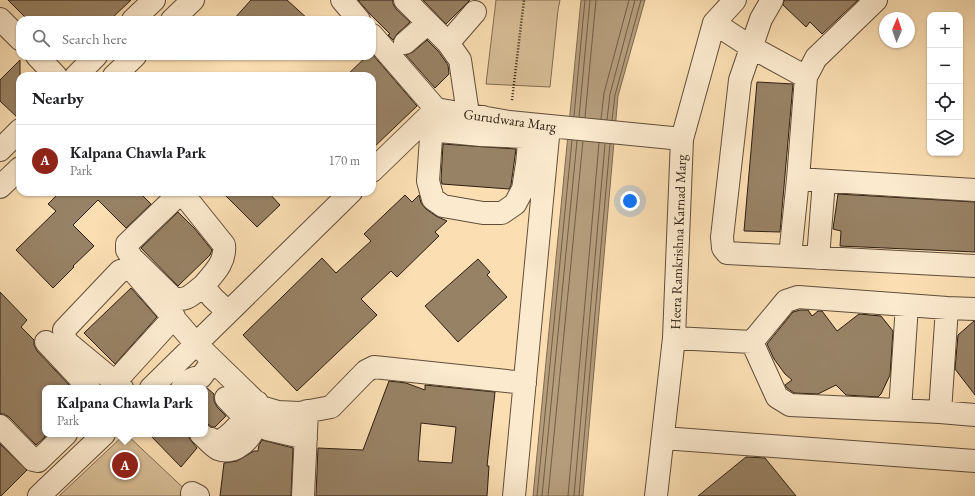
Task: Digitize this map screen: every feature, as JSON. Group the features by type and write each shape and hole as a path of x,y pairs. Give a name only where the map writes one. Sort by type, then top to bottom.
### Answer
{"street":[{"path":"137,16 154,0"},
{"path":"176,16 193,0"},
{"path":"342,0 356,16"},
{"path":"405,0 448,43 460,60 477,122"},
{"name":"Heera Ramkrishna Karnad Marg","path":"656,496 674,338 682,139 714,24 735,0"},
{"path":"772,0 761,19 740,80 722,237 723,248 728,253 975,266"},
{"path":"790,256 806,77 816,58 876,0"},
{"path":"448,43 475,12"},
{"path":"0,18 16,35"},
{"path":"405,42 428,22"},
{"path":"714,24 751,47 806,77"},
{"path":"376,40 436,109 376,167"},
{"path":"41,60 52,72"},
{"path":"80,72 92,60"},
{"path":"118,72 131,60"},
{"name":"Gurudwara Marg","path":"436,109 477,122 509,122 682,139"},
{"path":"477,122 524,137 528,143 527,164 523,189 515,204 502,213 483,213 444,206 433,199 430,192 428,174 431,138 434,132 477,122"},
{"path":"514,496 553,126"},
{"path":"0,150 16,134"},
{"path":"0,187 16,172"},
{"path":"798,179 975,190"},
{"path":"818,258 824,180"},
{"path":"154,385 347,196"},
{"path":"181,197 187,199 224,245 225,252 220,266 203,286 186,299 179,300 173,298 132,258 127,250 127,244 175,198 181,197"},
{"path":"174,317 118,385 69,344 64,338 64,330 120,271 127,269 134,272 174,317 196,344 213,361 267,429 306,438"},
{"path":"203,286 228,312"},
{"path":"752,342 786,301 798,297 975,309"},
{"path":"900,410 907,305"},
{"path":"940,412 947,308"},
{"path":"674,338 752,342"},
{"path":"46,342 86,385"},
{"path":"752,342 777,397 790,405 940,412 975,416"},
{"path":"185,385 194,377 201,377 213,361"},
{"path":"226,398 255,412 299,413 331,407 366,371 374,367 525,382"},
{"path":"303,496 308,411"},
{"path":"206,437 217,448 227,451 234,450 252,433 255,412"},
{"path":"0,426 33,460 38,461 63,437"},
{"path":"39,496 101,437"},
{"path":"663,438 975,461"}],"path":[{"path":"509,122 524,0"}],"shaded area":[{"path":"496,0 560,0 550,87 486,84"},
{"path":"122,437 129,437 192,496 59,496"}],"water":[{"path":"581,0 645,0 618,96 583,496 533,496"}],"building":[{"path":"8,0 131,0 114,16 24,16"},
{"path":"251,0 287,0 305,16 237,16"},
{"path":"358,0 393,0 393,4 396,9 410,22 397,34 393,40 388,35 390,34 376,20 376,16 372,16"},
{"path":"423,0 470,0 446,24"},
{"path":"784,0 858,0 822,34 810,22 806,27 783,5"},
{"path":"427,40 438,51 448,65 449,74 435,88 406,55 413,52"},
{"path":"376,59 417,106 376,145 376,72 350,72 363,60 376,60"},
{"path":"20,60 20,72 16,72 16,116 0,101 0,80"},
{"path":"757,82 793,84 780,232 744,231"},
{"path":"443,144 516,149 511,185 509,189 442,184"},
{"path":"838,194 975,202 975,252 840,246 841,231 833,229"},
{"path":"405,195 412,202 419,195 421,203 426,209 447,221 435,232 439,236 397,277 391,271 361,299 377,315 297,391 243,335 322,258 336,273 371,241 364,234"},
{"path":"56,196 143,196 151,204 126,228 98,200 73,225 94,246 53,288 16,250 56,211 48,204"},
{"path":"226,196 272,196 280,205 257,227"},
{"path":"178,212 194,228 212,250 210,255 178,286 141,248"},
{"path":"478,259 490,272 487,275 507,297 458,342 425,306"},
{"path":"131,288 157,317 115,364 84,333"},
{"path":"0,292 27,320 21,327 34,340 34,345 37,351 69,385 42,385 42,437 45,437 36,445 9,417 4,414 0,414"},
{"path":"808,310 812,316 818,311 822,311 837,331 859,314 881,316 893,331 890,375 878,397 846,395 836,385 818,394 794,393 787,388 785,385 792,380 785,374 774,359 767,344 793,312"},
{"path":"974,321 975,395 955,369 958,335"},
{"path":"389,381 406,383 425,390 425,385 495,392 487,466 489,466 487,496 316,496 318,448 363,450","holes":["421,423 456,427 452,463 418,461"]},
{"path":"208,389 214,394 214,401 217,407 226,416 215,427 208,424"},
{"path":"152,437 189,437 197,448 181,467"},
{"path":"262,440 293,448 291,496 220,496 224,463 237,461 254,451 258,451"},
{"path":"0,444 27,470 1,496 0,496"},
{"path":"746,457 765,458 796,496 698,496"}],"place":[{"name":"Kalpana Chawla Park","path":"125,465"}]}
